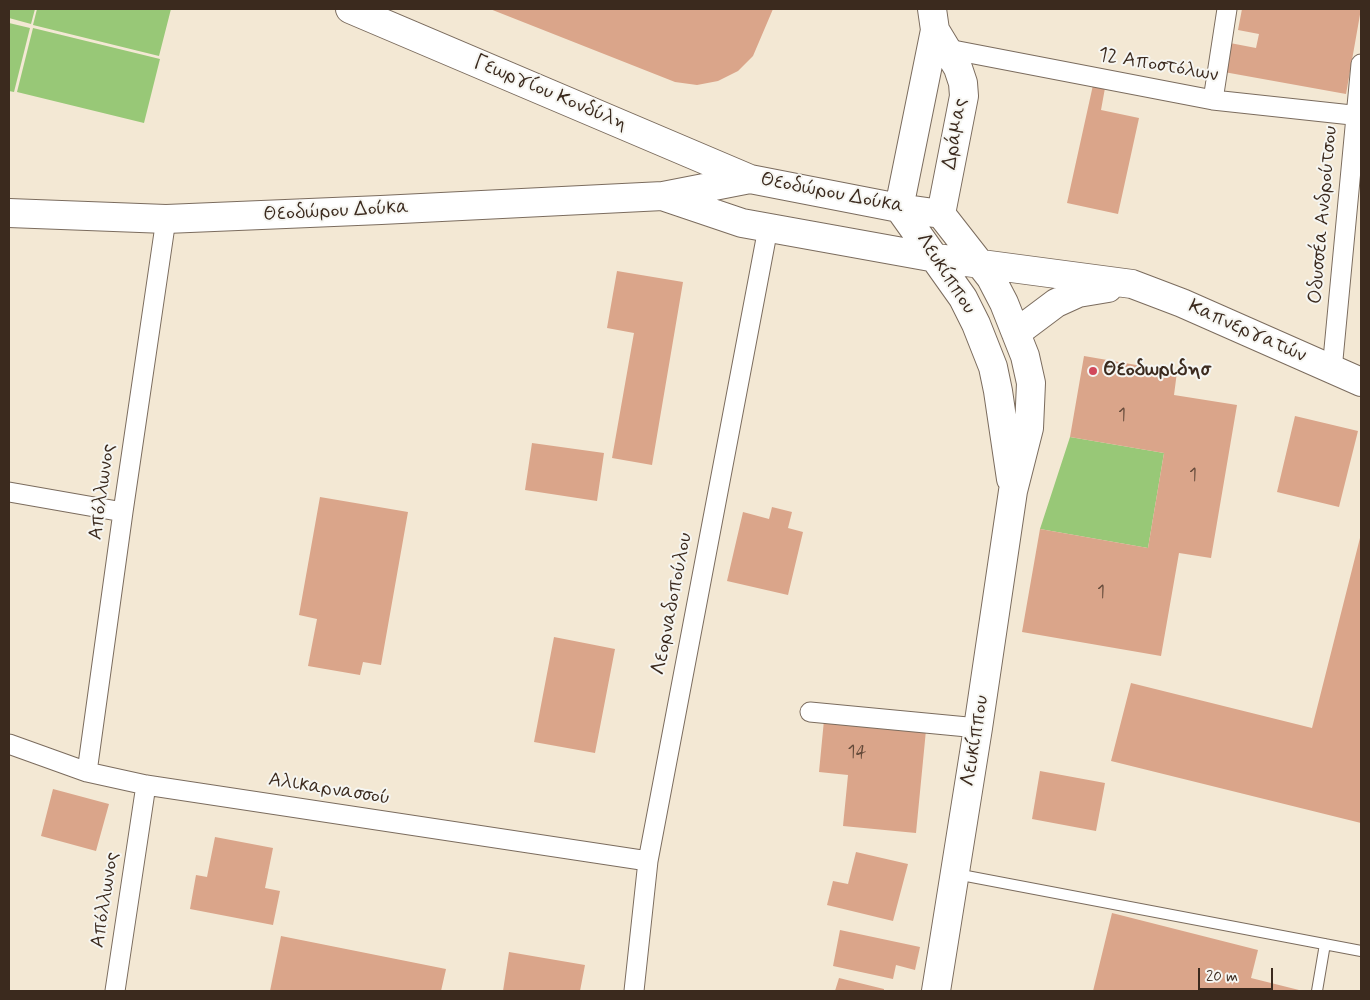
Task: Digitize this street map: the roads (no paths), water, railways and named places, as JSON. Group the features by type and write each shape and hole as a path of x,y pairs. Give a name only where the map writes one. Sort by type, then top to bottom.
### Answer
{"main road":[{"name":"Γεωργίου Κονδύλη","path":"350,9 750,179"},
{"name":"Δράμας","path":"900,208 938,29"},
{"name":"Δράμας","path":"938,29 958,68 963,83 964,96 941,214"},
{"name":"Θεοδώρου Δούκα","path":"9,213 166,219 663,196 750,179 941,214"},
{"name":"Θεοδώρου Δούκα","path":"663,196 742,223 936,258"},
{"name":"Λευκίππου","path":"900,208 963,298 976,324 992,366 998,391 1013,491"},
{"name":"Λευκίππου","path":"936,991 1013,491 1029,428 1031,382 1025,356 1004,303 991,278 941,214"},
{"name":"Καπνεργατών","path":"936,258 1132,284 1182,303 1361,382"},
{"path":"1016,333 1056,303 1078,293 1132,284"}],"street":[{"path":"1213,100 1227,9"},
{"name":"12 Αποστόλων","path":"938,29 1213,100 1359,115"},
{"name":"Οδυσσέα Ανδρούτσου","path":"1332,370 1359,115 1361,64"},
{"name":"Απόλλωνος","path":"87,772 166,219"},
{"name":"Λεορναδοπούλου","path":"634,991 648,861 768,228"},
{"path":"9,492 123,512"},
{"path":"810,712 978,728"},
{"name":"Αλικαρνασσού","path":"9,744 87,772 146,785 648,861"},
{"name":"Απόλλωνος","path":"115,991 146,785"}],"lane":[{"path":"955,874 1361,951"},
{"path":"1317,991 1325,944"}],"place":[{"name":"Θεοδωριδησ","path":"1093,371"}]}
